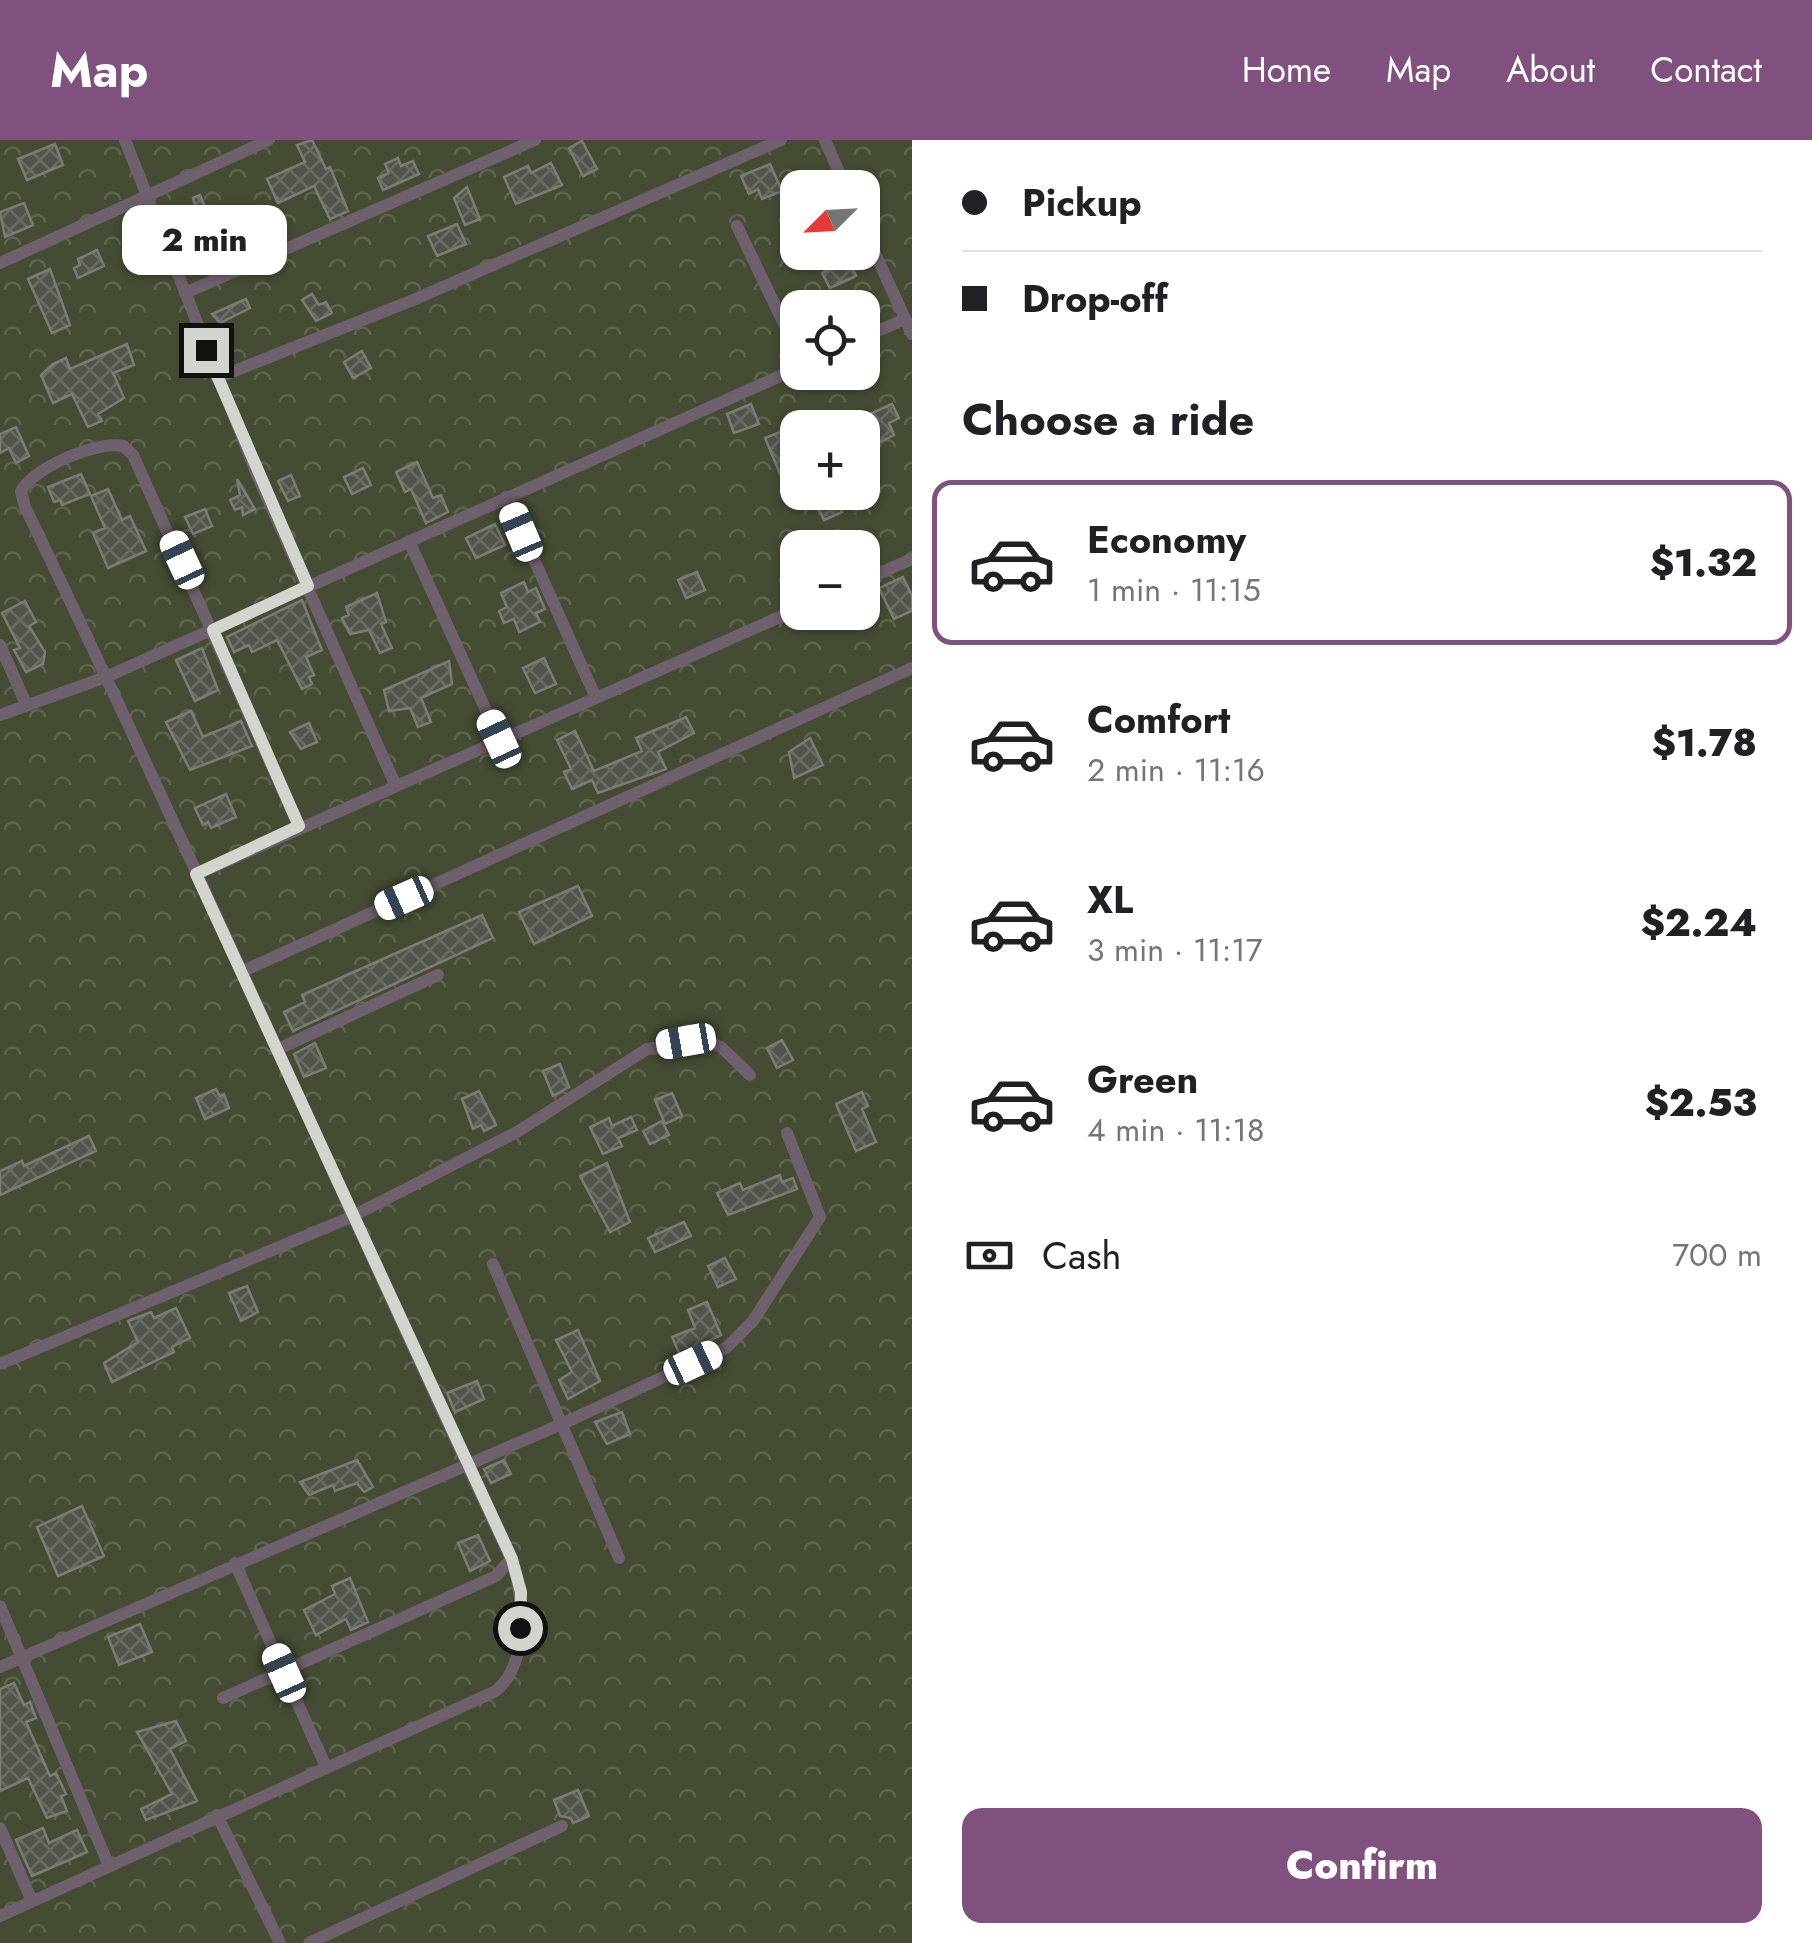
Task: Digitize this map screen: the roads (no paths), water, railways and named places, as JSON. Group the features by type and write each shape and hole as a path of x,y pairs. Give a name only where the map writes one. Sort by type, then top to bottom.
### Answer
{"street":[{"path":"125,140 217,378 394,784"},
{"path":"0,262 270,140"},
{"path":"184,293 536,140"},
{"path":"217,378 413,300 781,140"},
{"path":"825,140 838,170"},
{"path":"736,226 780,317"},
{"path":"880,264 912,334"},
{"path":"880,330 905,319"},
{"path":"0,716 106,677 780,376"},
{"path":"0,1916 502,1686 514,1660 522,1610 512,1559 22,498 21,492 32,478 76,456 115,444 134,456 299,826"},
{"path":"506,497 596,698"},
{"path":"409,541 499,739"},
{"path":"880,573 912,559"},
{"path":"196,874 780,618"},
{"path":"0,645 26,704"},
{"path":"241,972 912,668"},
{"path":"276,1050 438,975"},
{"path":"0,1364 351,1217 517,1132 647,1048 706,1041 722,1047 750,1075"},
{"path":"0,1667 466,1462 564,1424 726,1348 753,1321 820,1216 787,1133"},
{"path":"492,1264 619,1558"},
{"path":"223,1698 496,1576 512,1559"},
{"path":"235,1562 326,1767"},
{"path":"0,1606 109,1866"},
{"path":"217,1815 280,1943"},
{"path":"309,1943 562,1826"},
{"path":"0,1828 32,1901"}]}
